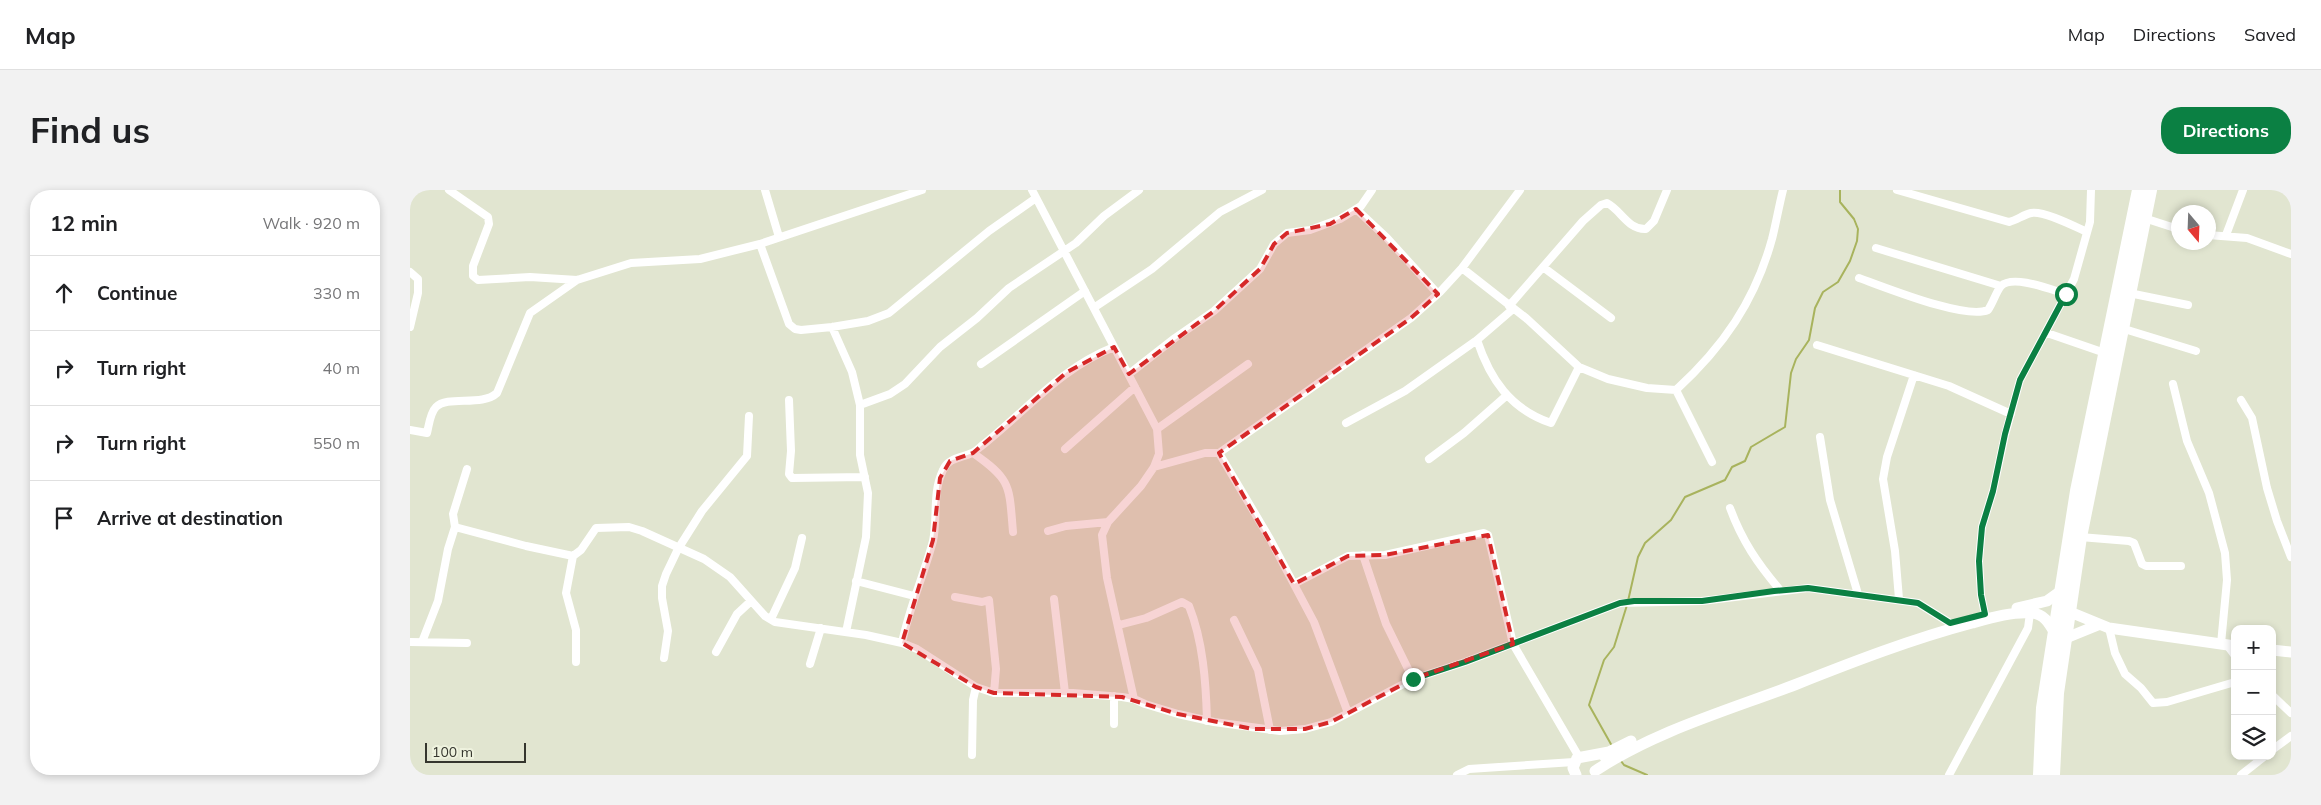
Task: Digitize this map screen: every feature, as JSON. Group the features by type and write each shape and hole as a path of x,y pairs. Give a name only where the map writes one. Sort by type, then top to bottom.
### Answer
{"highway":[{"path":"2053,775 2061,637 2061,591 2077,491 2139,190"},
{"path":"2040,775 2043,708 2061,637 2070,612 2080,537 2150,190"}],"street":[{"path":"450,190 488,217 488,224 473,266 475,278 492,280 530,277 577,280"},
{"path":"765,190 779,237"},
{"path":"410,430 427,433 435,408 441,403 473,401 494,396 497,393 530,313 577,280 631,263 700,259 760,244 922,190"},
{"path":"1032,190 1158,429 1159,454 1154,467 1141,486 1108,522 1102,535 1107,578 1134,698"},
{"path":"860,405 890,394 905,384 940,347 977,318 1009,288 1076,243 1104,216 1139,190"},
{"path":"1095,307 1152,269 1220,212 1262,190"},
{"path":"1129,374 1175,338 1214,311 1260,269 1274,244 1287,233 1310,230 1330,224 1361,206 1372,190"},
{"path":"1154,467 1205,453 1219,453 1411,318 1438,294 1462,268 1520,190"},
{"path":"1346,423 1405,390 1477,340 1511,307 1582,222 1601,204 1607,203 1613,206 1626,220 1640,229 1646,229 1654,221 1667,190"},
{"path":"1462,268 1511,307 1579,367 1608,379 1646,388 1676,390 1716,351 1746,305 1757,283 1772,240 1783,190"},
{"path":"1897,190 2009,222 2022,219 2031,213 2040,214 2067,222 2087,232"},
{"path":"1985,614 1981,595 1979,561 1982,527 1993,491 2020,380 2029,360 2047,333 2074,279 2090,222 2091,190"},
{"path":"2226,235 2243,190"},
{"path":"760,244 789,324 795,329 801,330 832,327 868,321 889,312 989,231 1036,198"},
{"path":"1356,209 1387,238 1438,294"},
{"path":"2144,218 2171,227"},
{"path":"2216,235 2248,238 2291,254"},
{"path":"1876,248 2001,286"},
{"path":"1543,268 1611,318"},
{"path":"410,272 418,279 418,293 410,327"},
{"path":"1858,278 1934,304 1973,313 1988,310 2001,286 2007,282 2018,280 2066,294"},
{"path":"981,364 1085,291"},
{"path":"2129,293 2188,305"},
{"path":"832,327 852,372 860,405 860,455 868,492 866,537 846,632"},
{"path":"2121,328 2196,351"},
{"path":"2047,333 2105,353"},
{"path":"1477,340 1486,366 1506,396 1551,423 1579,367"},
{"path":"1817,345 1949,386 2011,414"},
{"path":"902,643 914,596 933,540 936,494 944,468 950,461 973,453 1043,394 1055,380 1094,355 1114,347"},
{"path":"1158,429 1248,364"},
{"path":"1899,599 1895,551 1883,479 1887,457 1914,375"},
{"path":"2070,612 2103,627 2227,645 2225,553 2209,493 2187,441 2173,384"},
{"path":"1065,449 1135,387"},
{"path":"1676,390 1712,462"},
{"path":"1429,459 1464,433 1506,396"},
{"path":"788,400 791,451 789,474 792,478 865,477"},
{"path":"2241,400 2252,418 2267,488 2277,521 2291,556"},
{"path":"664,658 668,631 662,598 662,586 678,549 702,511 748,456 749,416"},
{"path":"1820,437 1830,500 1858,594"},
{"path":"973,453 993,467 1005,480 1010,491 1013,532"},
{"path":"1219,453 1314,622 1348,713"},
{"path":"422,642 438,601 448,548 455,527 453,514 467,469"},
{"path":"1730,508 1738,530 1753,557 1780,590"},
{"path":"1048,531 1066,526 1108,522"},
{"path":"455,527 526,546 574,556"},
{"path":"576,662 576,630 566,594 574,556 581,550 593,531 600,527 629,527 661,539 678,549 704,559 730,577 765,616 775,622 846,632 902,643 917,649 976,687 994,693 1065,693 1134,698 1145,704 1207,721 1270,730 1305,729 1331,722 1413,679 1513,644 1620,603 1634,601 1702,601 1808,588 1918,603 1950,623"},
{"path":"1294,584 1348,556 1384,555 1484,533 1488,536 1513,644 1576,760 1573,768 1576,775"},
{"path":"2080,537 2129,541 2134,544 2142,564 2146,566 2181,566"},
{"path":"771,620 795,568 802,538"},
{"path":"1363,555 1386,624 1413,679"},
{"path":"856,581 914,596"},
{"path":"1594,773 1614,753 1877,646 1950,623 2047,601 2061,591"},
{"path":"955,597 982,602 989,600 996,669 994,693"},
{"path":"1054,599 1065,693"},
{"path":"716,652 736,614 752,601"},
{"path":"1119,626 1146,618 1182,602 1188,606 1203,661 1207,721"},
{"path":"1457,775 1470,769 1576,760 1614,753 1898,645 1985,620 2030,613 2041,616 2061,637 2103,627"},
{"path":"1949,775 2028,628 2030,613"},
{"path":"1234,620 1258,670 1270,730"},
{"path":"2103,627 2126,674 2153,703 2167,702 2231,683"},
{"path":"810,664 821,628"},
{"path":"410,642 467,643"},
{"path":"2276,650 2291,652"},
{"path":"972,755 973,700 976,687"},
{"path":"1114,696 1114,724"},
{"path":"2276,699 2291,713"},
{"path":"2276,747 2291,736"},
{"path":"2241,775 2260,760"}],"highlighted area":[{"path":"1356,209 1438,294 1411,318 1219,453 1294,584 1348,556 1385,555 1488,535 1513,644 1413,679 1331,722 1305,729 1253,729 1178,714 1122,697 994,693 976,687 902,643 933,540 940,478 950,461 973,453 1067,372 1114,347 1129,374 1214,311 1260,269 1274,244 1287,233 1330,224"}],"waterway":[{"path":"1628,601 1638,557 1645,543 1671,520 1685,497 1725,480 1732,467 1745,461 1751,447 1785,427 1791,373 1796,359 1809,340 1815,308 1823,292 1838,282 1850,261 1857,241 1858,229 1854,219 1840,202 1840,190"},
{"path":"1612,746 1589,705 1604,660 1614,647 1627,605"},
{"path":"1621,761 1624,765 1647,775"}],"route":[{"path":"1413,679 1465,662 1620,603 1634,601 1702,601 1738,595 1808,588 1918,603 1939,614 1950,623 1985,614 1981,595 1979,561 1982,527 1993,491 2005,434 2020,380 2066,294"}]}
